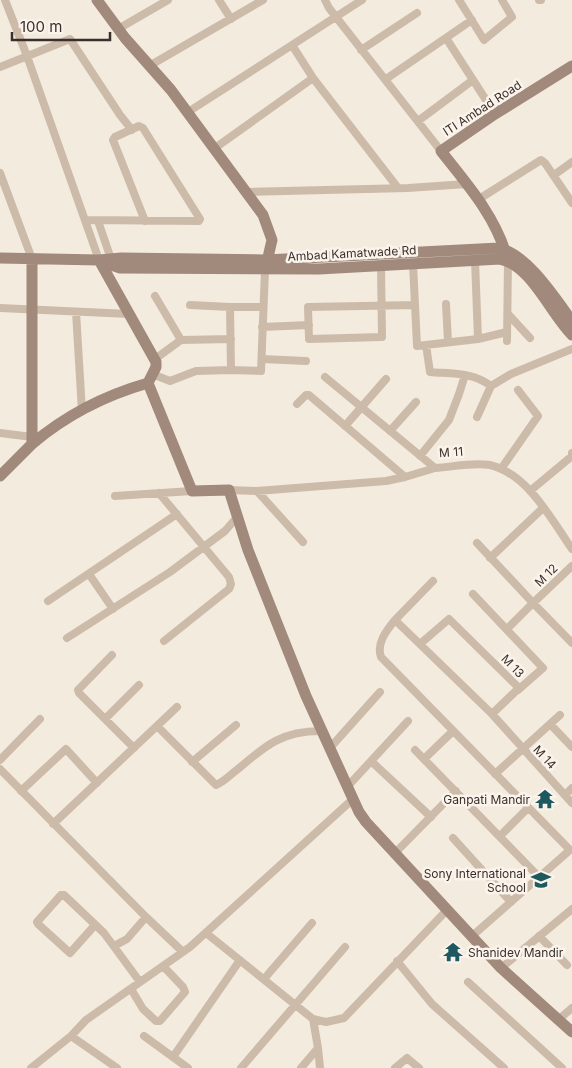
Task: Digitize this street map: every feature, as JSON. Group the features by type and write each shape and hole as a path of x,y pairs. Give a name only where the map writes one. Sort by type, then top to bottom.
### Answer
{"street":[{"path":"5,0 86,220 129,314 155,359 156,367 150,379 192,491"},
{"path":"0,476 32,440 82,411 150,379 173,381 196,372 261,371 266,265 272,240 264,215 188,112 118,29 97,0"},
{"path":"118,29 168,0"},
{"path":"219,0 231,19"},
{"path":"149,66 263,0"},
{"path":"325,0 361,50 386,79 441,151"},
{"path":"188,112 362,0"},
{"path":"459,0 484,40 512,17 502,0"},
{"path":"361,50 417,13"},
{"path":"386,79 472,20"},
{"path":"446,38 495,114"},
{"path":"0,67 70,39 132,130"},
{"path":"292,45 314,78 398,188"},
{"name":"ITI Ambad Road","path":"506,255 492,222 478,199 441,151 495,114 572,66"},
{"path":"215,148 314,78"},
{"path":"418,121 473,80"},
{"path":"86,220 145,221 198,221 200,219 143,128 139,126 115,137 113,140 145,221"},
{"path":"478,199 538,161 543,160 572,203"},
{"path":"554,175 572,162"},
{"path":"0,173 32,259 32,440"},
{"path":"247,192 467,184"},
{"path":"98,220 105,260"},
{"name":"Ambad Kamatwade Rd","path":"0,258 105,260 120,268 266,265 381,266 500,259 506,255 492,248 266,265"},
{"path":"507,341 506,255 518,256 572,335"},
{"path":"475,260 478,339"},
{"path":"413,264 417,346 478,339 507,332"},
{"path":"381,266 382,307 382,336 310,339 308,307 382,307 414,306"},
{"path":"527,270 572,321"},
{"path":"155,296 181,340"},
{"path":"446,304 448,342"},
{"path":"190,305 263,307"},
{"path":"230,307 231,370"},
{"path":"0,308 129,314"},
{"path":"76,312 82,411"},
{"path":"508,314 530,338"},
{"path":"262,327 309,326"},
{"path":"155,359 181,340 231,339"},
{"path":"426,345 430,372 465,375 482,379 491,386"},
{"path":"477,417 491,386 511,374 572,349"},
{"path":"262,359 306,361"},
{"path":"420,456 449,420 465,375"},
{"name":"M 11","path":"325,377 435,468 480,464 511,473 530,490 572,549"},
{"path":"345,426 386,379"},
{"path":"501,469 538,416 518,390"},
{"path":"297,404 307,394 405,478"},
{"path":"390,431 416,402"},
{"path":"0,433 32,440"},
{"path":"530,490 572,456 572,453"},
{"path":"115,496 192,491 257,490 386,481 405,478 435,468"},
{"path":"229,490 248,550 321,731 347,787 366,822 501,968 572,1032"},
{"path":"257,490 303,542"},
{"path":"159,493 229,577 230,586 164,641"},
{"path":"490,558 543,508"},
{"path":"48,602 178,514"},
{"path":"67,638 149,586 228,528 238,516"},
{"path":"477,543 533,603 507,629"},
{"name":"M 12","path":"572,566 533,603 572,643"},
{"path":"89,574 113,609"},
{"path":"433,581 395,620 382,639 380,653 382,657 571,851 471,937"},
{"path":"473,594 543,668 518,690"},
{"name":"M 13","path":"420,644 449,619 485,653 519,688 492,714"},
{"name":"M 14","path":"395,620 492,714 572,803"},
{"path":"112,655 78,690 134,748"},
{"path":"105,719 139,685"},
{"path":"329,749 380,692"},
{"path":"53,824 177,707"},
{"path":"494,774 560,715"},
{"path":"0,760 40,719"},
{"path":"347,787 408,721"},
{"path":"550,724 572,747"},
{"path":"192,762 236,725"},
{"path":"157,726 216,785 268,744 288,735 305,731 321,731"},
{"path":"424,759 453,731"},
{"path":"21,791 66,749 97,783"},
{"path":"415,750 539,877"},
{"path":"371,762 431,817"},
{"path":"0,769 183,952"},
{"path":"564,795 572,788"},
{"path":"395,852 456,791"},
{"path":"31,1068 71,1036 86,1020 183,952 206,933 353,799"},
{"path":"500,836 528,808"},
{"path":"453,838 511,902"},
{"path":"95,925 70,953 37,922 63,895 95,925 114,946 140,982"},
{"path":"206,933 313,1019 326,1022 344,1018 447,910"},
{"path":"501,968 571,912"},
{"path":"114,946 128,939 146,917"},
{"path":"264,979 312,923"},
{"path":"539,936 567,965"},
{"path":"241,1068 345,947"},
{"path":"173,1057 240,960"},
{"path":"397,961 432,1004 504,1068"},
{"path":"131,989 146,1012 156,1021 160,1021 185,992 183,987 163,966"},
{"path":"468,982 562,1068"},
{"path":"558,1020 572,1008"},
{"path":"313,1019 320,1068"},
{"path":"71,1036 106,1065 117,1068"},
{"path":"144,1036 188,1068"},
{"path":"301,1068 318,1048"},
{"path":"395,1068 407,1058 419,1068"}],"place":[{"name":"Ganpati Mandir","path":"545,799"},
{"name":"Sony International School","path":"541,880"},
{"name":"Shanidev Mandir","path":"453,952"}]}
